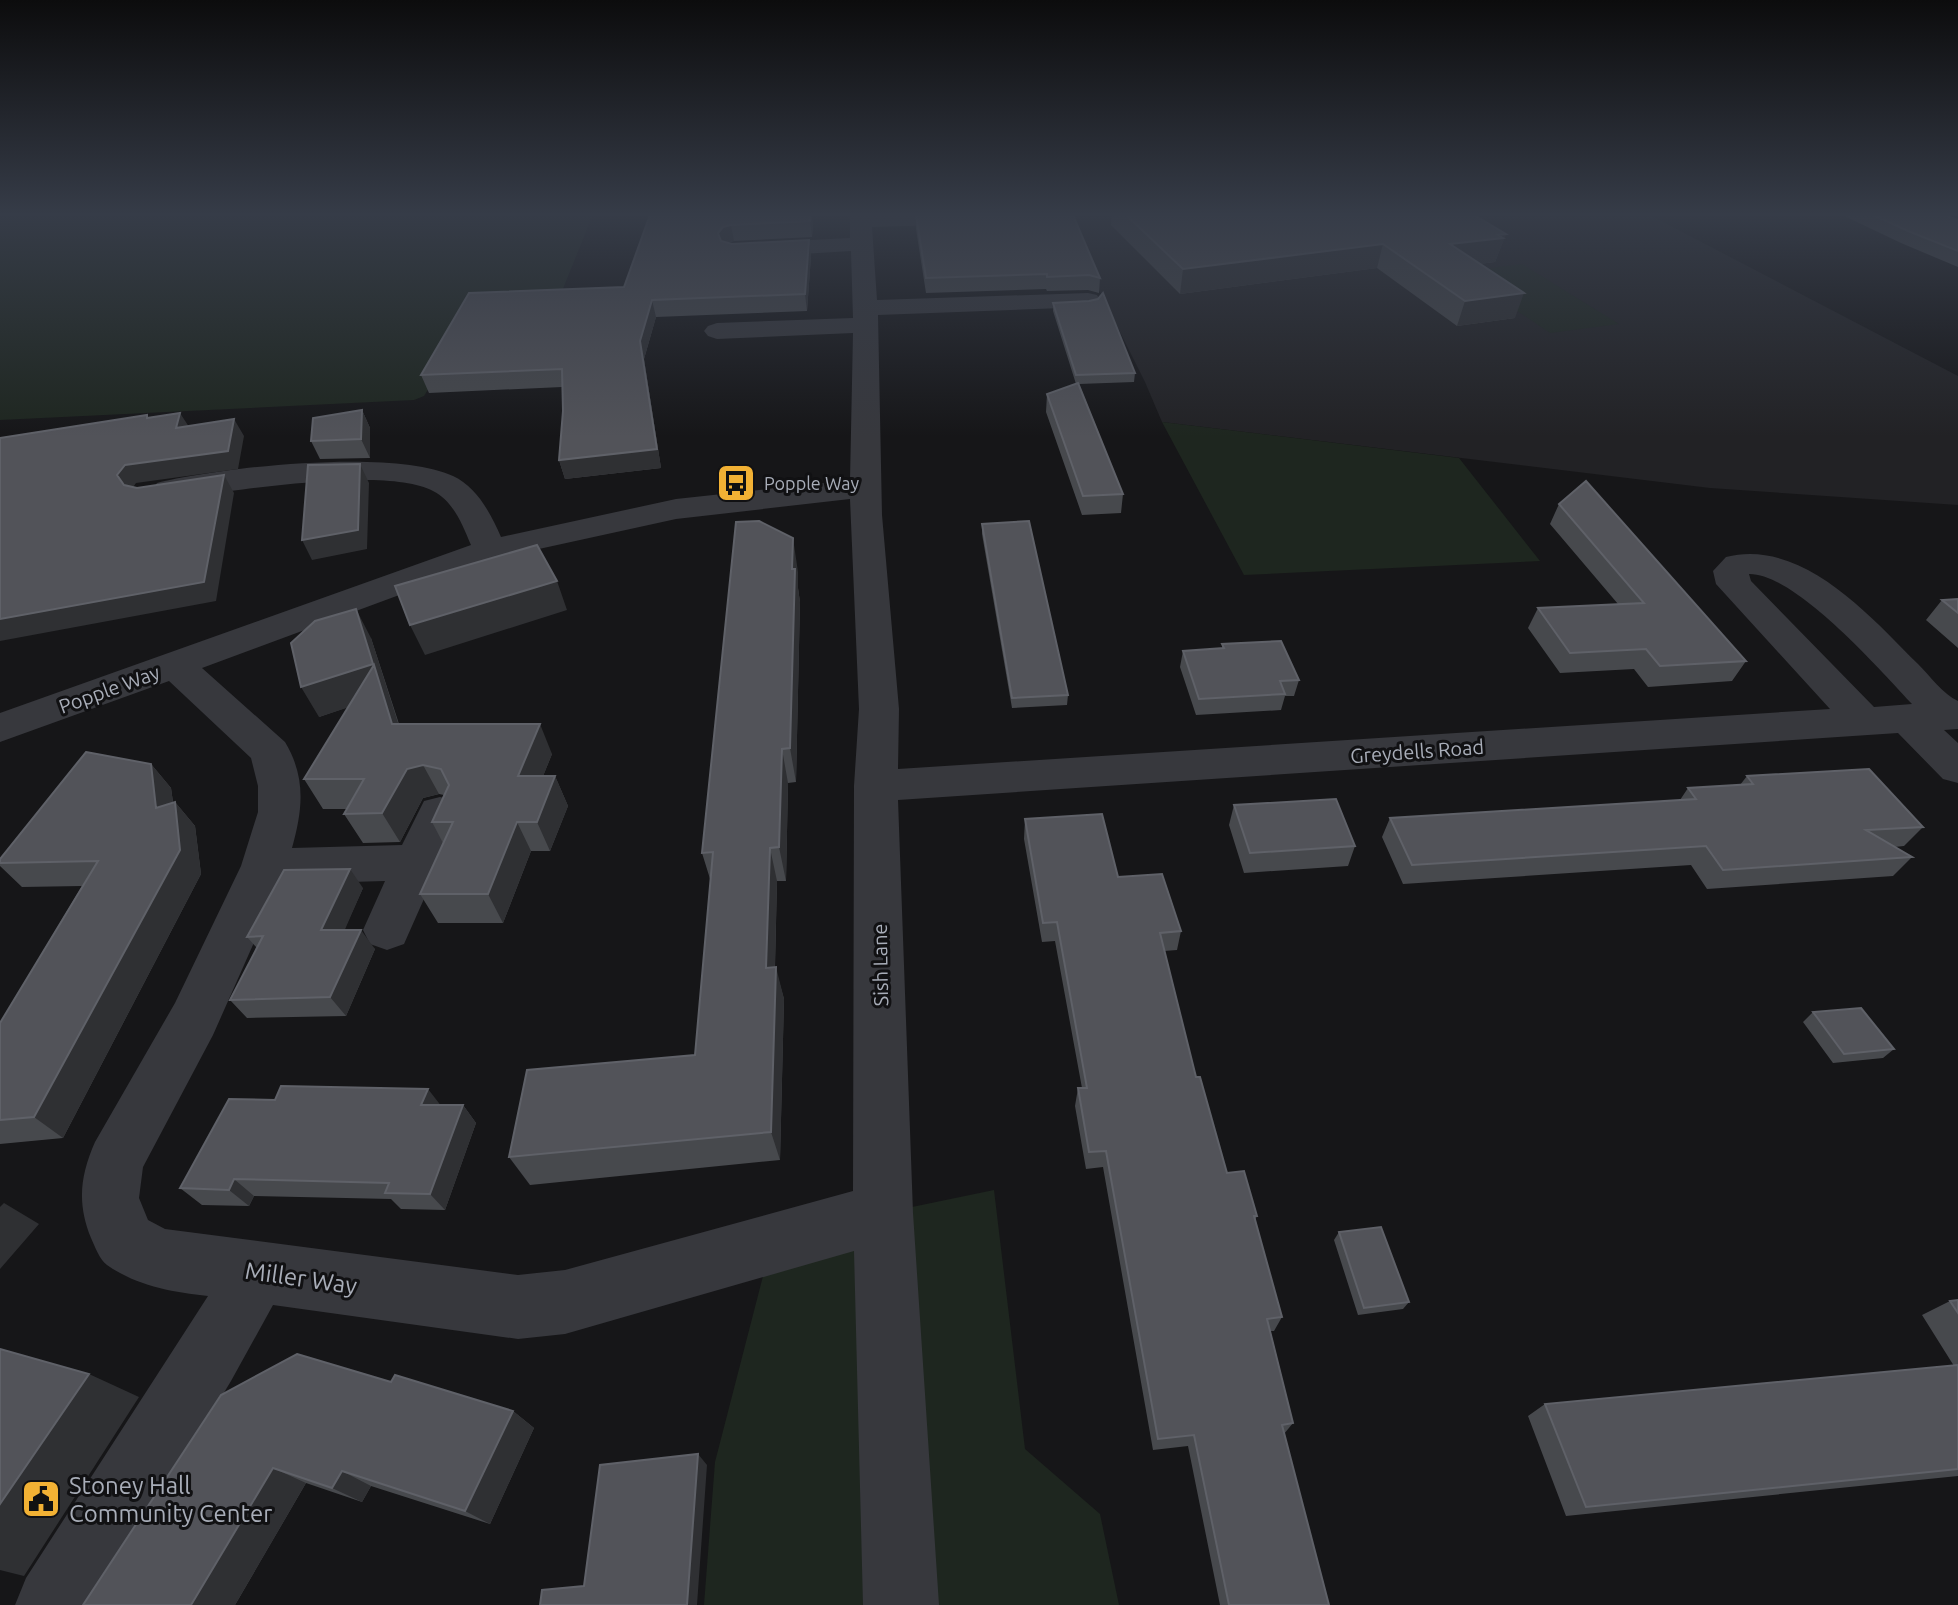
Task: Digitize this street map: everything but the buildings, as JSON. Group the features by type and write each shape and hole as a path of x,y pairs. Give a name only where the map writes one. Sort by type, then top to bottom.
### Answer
{"street":[{"name":"Sish Lane","path":"864,287 866,488 879,709 876,786 883,1213 901,1605"},
{"path":"717,331 1088,300"},
{"path":"148,493 254,479 387,472 421,475 443,483 470,504 490,550"},
{"name":"Popple Way","path":"0,728 490,550 574,528 668,509 778,494 866,488"},
{"path":"1864,721 1734,584 1731,571 1738,564 1761,563 1781,570 1822,593 1937,716 1958,768"},
{"name":"Miller Way","path":"177,665 198,688 270,752 280,786 280,812 264,866 194,1019 115,1162 109,1198 115,1223 126,1242 160,1259 518,1307 565,1302 883,1213"},
{"name":"Greydells Road","path":"876,786 1937,716"},
{"path":"387,930 440,813"},
{"path":"264,866 417,863"},
{"path":"53,1605 208,1358 257,1272"}],"shaded area":[{"path":"0,287 564,287 558,301 481,303 424,396 414,400 0,420"},
{"path":"1097,287 1787,287 1958,376 1958,505 1710,488 1162,422"},
{"path":"1481,287 1559,287 1619,324 1550,333"},
{"path":"1162,422 1459,458 1540,561 1244,575"},
{"path":"994,1190 1025,1449 1100,1514 1119,1605 704,1605 715,1462 771,1245 883,1213"}],"place":[{"name":"Popple Way","path":"736,483"},
{"name":"Stoney Hall Community Center","path":"41,1499"}]}
